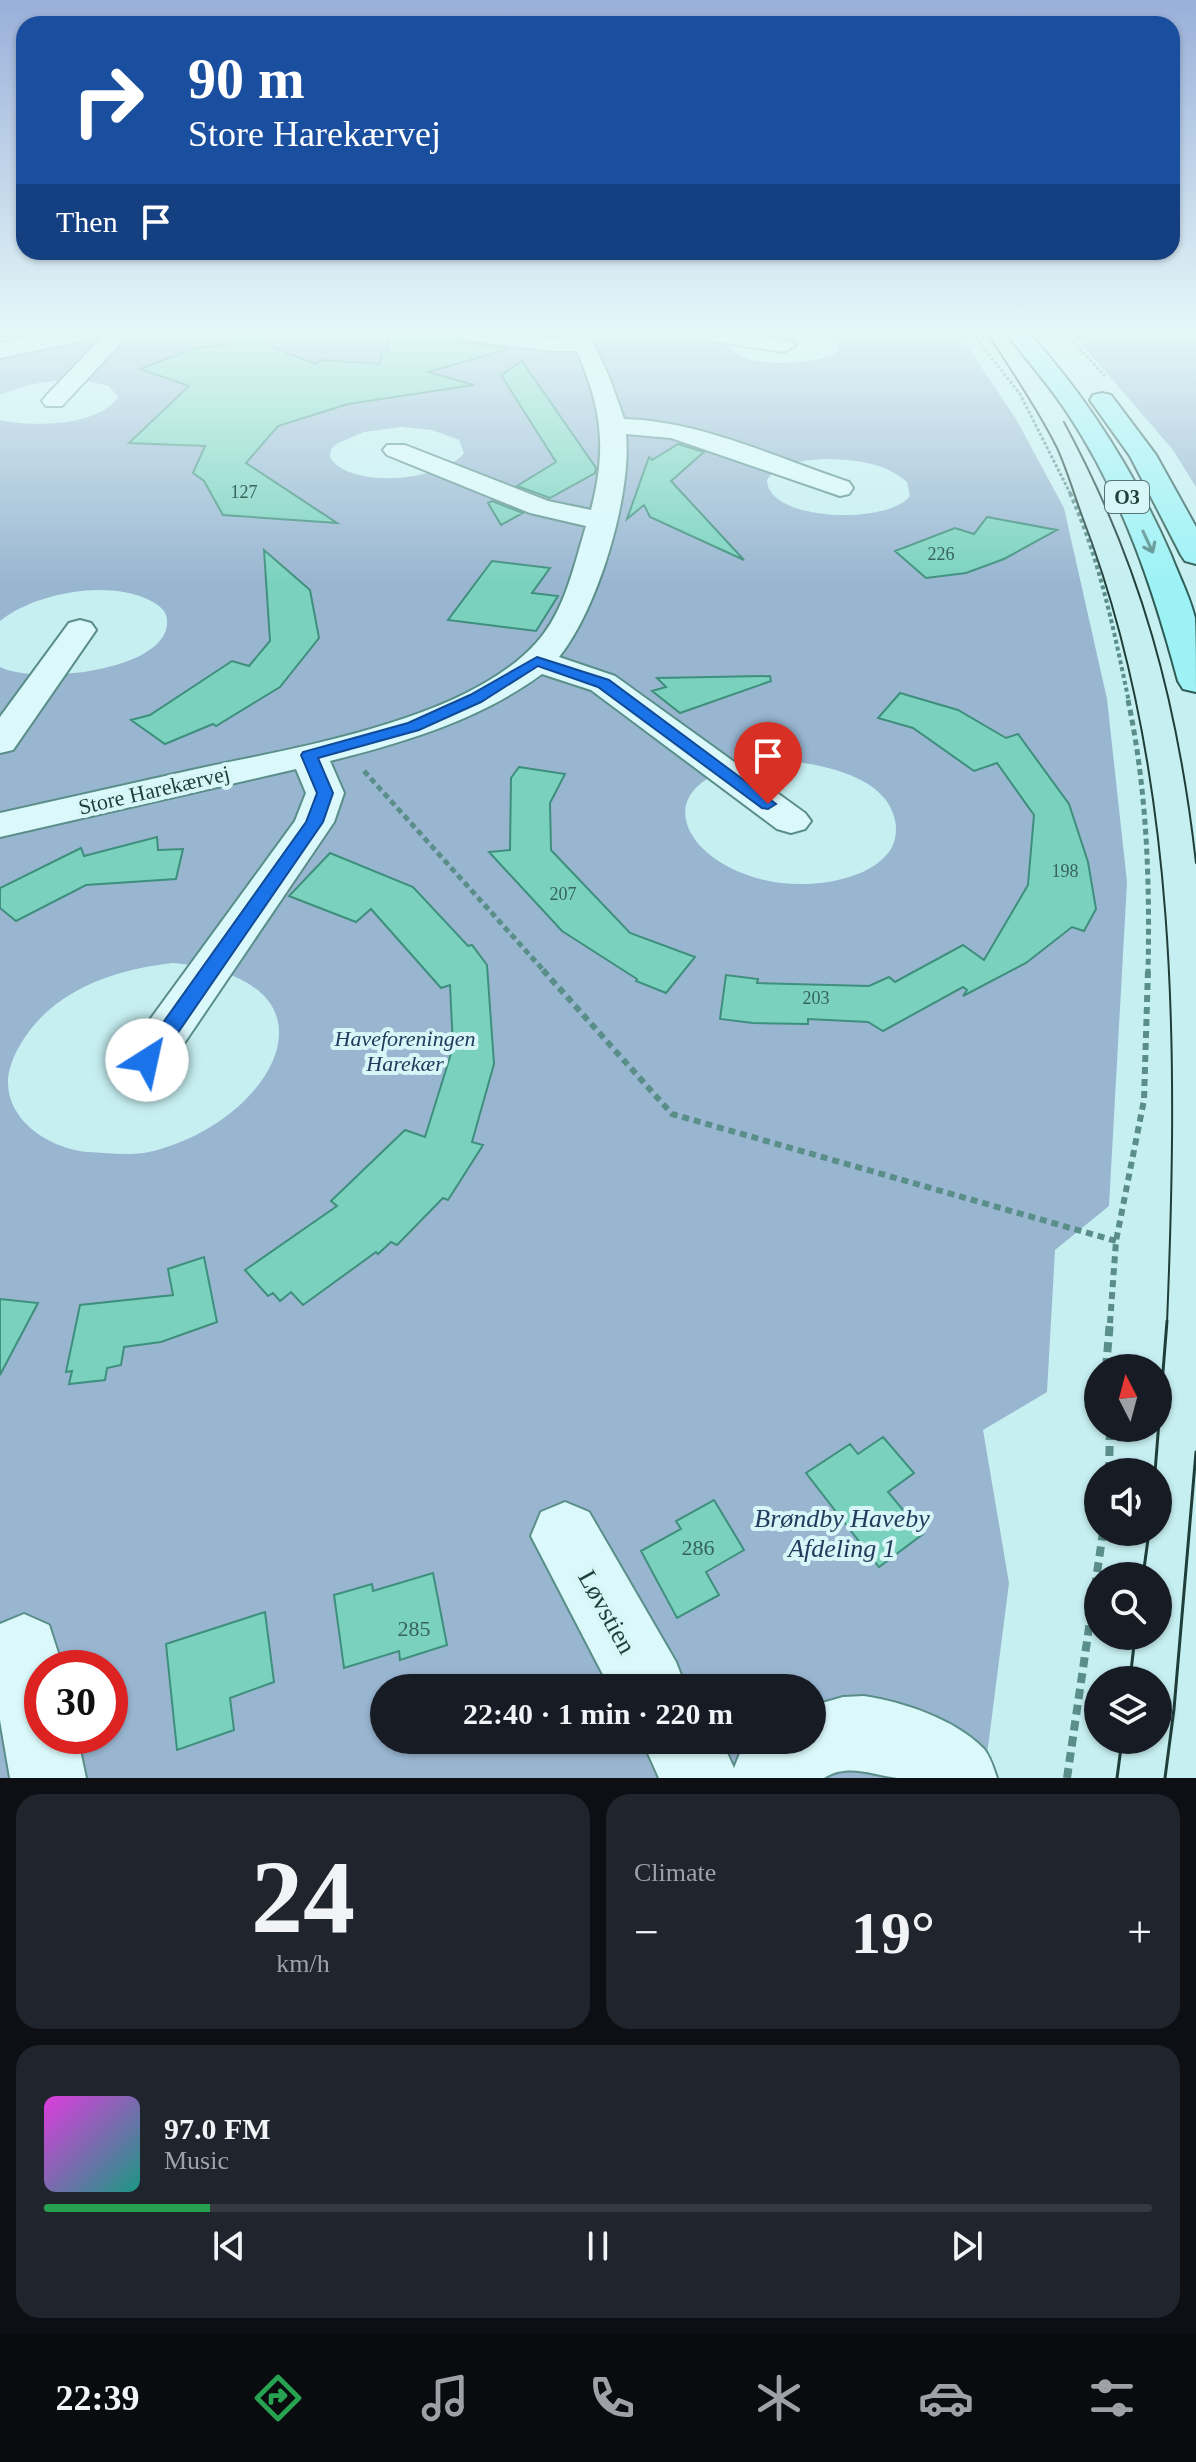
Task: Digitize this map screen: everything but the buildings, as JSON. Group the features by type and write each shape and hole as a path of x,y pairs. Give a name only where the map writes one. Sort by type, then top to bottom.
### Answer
{"main road":[{"name":"O3","path":"1083,417 1103,447 1167,582 1196,681"},
{"name":"O3","path":"1114,417 1143,455 1196,555"}],"street":[{"name":"Store Harekærvej","path":"0,825 325,751 413,726 475,698 537,661 566,625 580,596 601,521 613,460 613,426 610,417"},
{"path":"613,426 653,427 677,432 840,488"},
{"path":"396,450 540,507 601,521"},
{"path":"0,742 80,630"},
{"path":"537,661 603,683 791,821"},
{"path":"147,1060 314,822 325,793 325,751"},
{"name":"Løvstien","path":"565,1536 642,1674"},
{"path":"768,1778 801,1749 838,1734 870,1733 904,1741 959,1778"},
{"path":"44,1754 48,1778"},
{"path":"687,1754 700,1778"}],"path":[{"path":"1032,417 1086,529 1108,604 1135,732 1150,894 1144,1084 1116,1241 1107,1354"},
{"path":"325,751 672,1114 1116,1241"},
{"path":"1067,1778 1101,1546"}],"green space":[{"path":"86,417 1015,417 1064,508 1107,699 1127,882 1109,1206 1055,1250 1047,1392 983,1430 1009,1583 984,1778 0,1778 0,667 17,672 69,673 125,662 147,651 162,637 167,620 163,610 147,599 112,590 92,590 71,592 32,603 0,621 0,420 28,424","holes":["401,427 432,430 459,440 464,453 453,463 437,470 396,478 375,478 340,467 330,457 331,449 338,443 364,432","823,459 845,460 889,470 907,482 910,496 898,505 879,512 831,515 787,504 773,494 767,480 784,466","778,760 829,768 864,782 878,792 889,804 895,820 895,839 891,849 863,872 828,882 782,883 742,873 711,856 691,834 685,810 696,788 726,770","173,963 229,975 263,995 278,1022 276,1053 259,1084 231,1113 193,1136 149,1152 119,1154 60,1146 34,1131 15,1110 8,1082 16,1052 35,1024 77,991 124,972"]},
{"path":"1145,417 1196,417 1196,487 1173,450"}],"tram line":[{"path":"1040,417 1064,465 1114,613 1138,712 1155,812 1171,1017 1171,1222 1167,1323"},
{"path":"1064,422 1115,528 1152,636 1179,747 1196,863"},
{"path":"1156,1458 1167,1321"},
{"path":"1165,1778 1174,1709 1196,1452"},
{"path":"1145,1562 1147,1546"},
{"path":"1132,1666 1133,1650"},
{"path":"1117,1778 1120,1754"}],"route":[{"path":"147,1060 314,822 325,793 309,755 413,726 475,698 537,661 603,683 768,804"}],"park label":[{"name":"Haveforeningen Harekær","path":"405,1050"},
{"name":"Brøndby Haveby Afdeling 1","path":"842,1533"}]}
